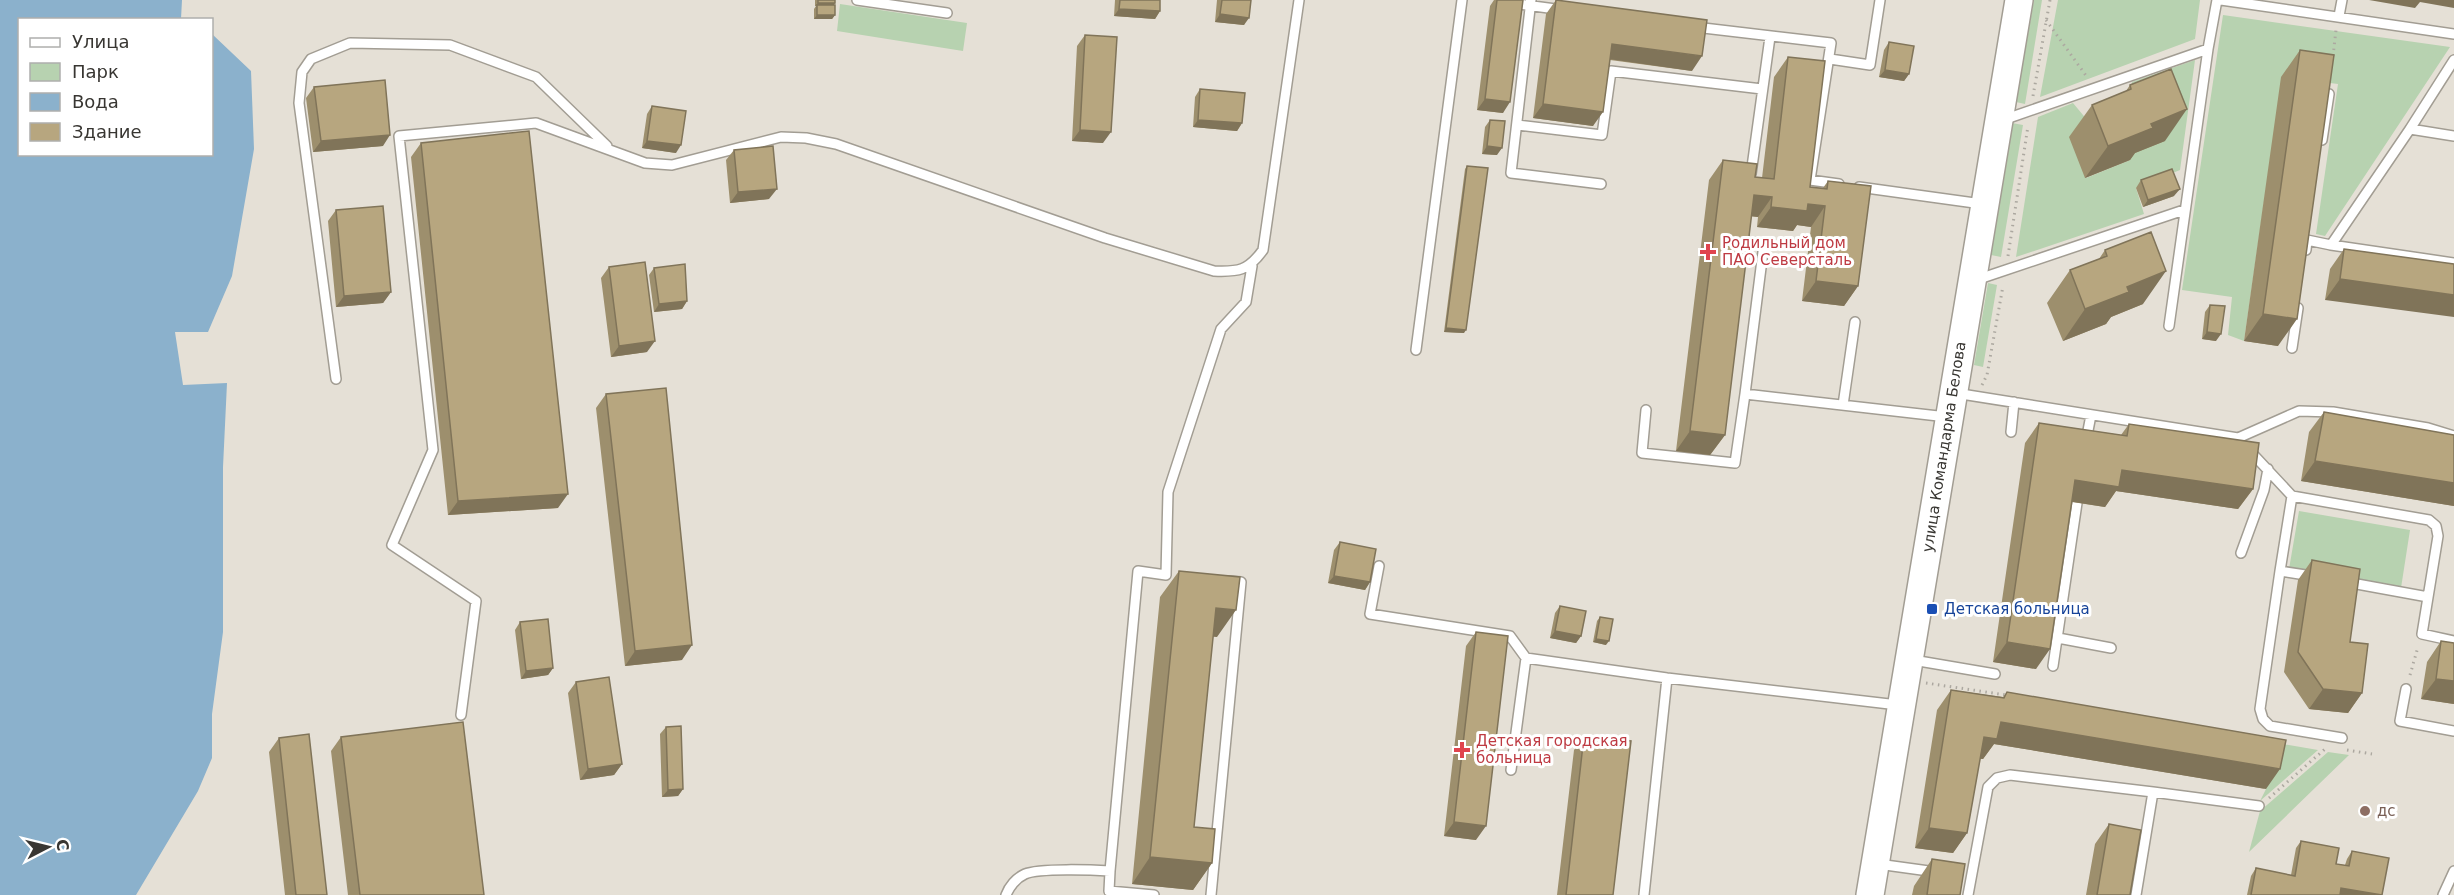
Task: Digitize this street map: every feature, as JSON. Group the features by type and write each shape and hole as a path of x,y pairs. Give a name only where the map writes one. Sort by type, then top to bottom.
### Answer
{"main road":[{"name":"улица Командарма Белова","path":"1870,895 1907,682 1960,402 1972,281 2019,0"}],"lane":[{"path":"857,0 947,13"},
{"path":"1166,574 1168,492 1221,329 1246,302 1252,266 1263,250 1299,0"},
{"path":"1416,350 1462,0"},
{"path":"1830,58 1870,65 1880,0"},
{"path":"2169,326 2208,49 2219,0 2454,34"},
{"path":"2339,16 2342,0"},
{"path":"1497,2 1530,3 1576,12"},
{"path":"1530,3 1511,173 1601,184"},
{"path":"1690,26 1831,43 1810,180 1984,204"},
{"path":"1750,187 1770,37"},
{"path":"336,379 299,103 302,72 311,59 350,43 450,45 536,77 611,149"},
{"path":"1998,122 2208,49"},
{"path":"2331,244 2454,60"},
{"path":"1516,125 1602,135 1611,71 1762,89"},
{"path":"2320,150 2329,94"},
{"path":"460,715 476,601 392,545 433,450 399,136 536,123 645,163 672,165 781,137 806,138 836,144 1105,238 1214,271 1233,272 1252,266"},
{"path":"2410,129 2454,136"},
{"path":"1972,281 2184,210"},
{"path":"1646,410 1642,453 1735,464 1764,244 1743,242 1745,224"},
{"path":"2304,262 2309,229"},
{"path":"2307,240 2454,263"},
{"path":"2292,348 2300,294"},
{"path":"1843,405 1855,322"},
{"path":"1744,394 1843,405 2014,402 2238,438 2299,411 2333,412 2428,428 2454,436"},
{"path":"2011,432 2014,402"},
{"path":"2084,452 2091,415"},
{"path":"2238,438 2292,496 2429,520 2436,526 2438,536 2422,634 2454,641"},
{"path":"2241,553 2261,501 2268,469"},
{"path":"2292,496 2260,709 2263,719 2270,726 2342,738"},
{"path":"2053,666 2077,502"},
{"path":"1380,566 1370,614 1510,636 1526,658 1511,770"},
{"path":"1154,895 1109,891 1110,871 1138,570 1177,576"},
{"path":"2280,571 2325,579"},
{"path":"1211,895 1241,582 1220,580"},
{"path":"2337,581 2428,597"},
{"path":"2058,638 2111,648"},
{"path":"1526,658 1667,678 1907,682 1995,674"},
{"path":"1644,895 1667,678"},
{"path":"2406,689 2400,721 2454,731"},
{"path":"1968,895 1988,787 1997,778 2010,775 2259,806"},
{"path":"2136,895 2153,792"},
{"path":"1876,864 1950,874"},
{"path":"1006,895 1009,887 1025,874 1077,869 1110,871"},
{"path":"2443,895 2452,884 2454,871"},
{"path":"1960,875 1971,877"}],"path":[{"path":"1960,402 1987,375 2050,0"},
{"path":"2333,59 2339,16"},
{"path":"2046,20 2094,88"},
{"path":"2406,689 2422,634"},
{"path":"1907,682 2014,697"},
{"path":"2259,806 2326,747 2315,746"},
{"path":"2338,749 2372,754"}],"green space":[{"path":"2034,0 2042,0 2025,104 2016,102"},
{"path":"2058,0 2200,0 2195,39 2040,97"},
{"path":"840,4 967,23 963,51 837,31"},
{"path":"2223,15 2450,47 2325,236 2316,234 2338,84 2282,77 2244,341 2228,335 2232,297 2182,290"},
{"path":"2195,60 2180,170 2136,188 2144,214 2016,257 2038,117 2073,103 2093,127 2086,178 2130,160 2127,109 2132,82"},
{"path":"2012,123 2023,125 2001,257 1991,255"},
{"path":"1988,283 1997,285 1983,367 1974,365"},
{"path":"2299,511 2410,530 2401,588 2289,569"},
{"path":"2241,737 2318,750 2260,801 2266,789"},
{"path":"2328,752 2349,755 2249,852 2260,811"}],"water":[{"path":"0,0 182,0 181,18 18,18 18,156 213,156 213,35 251,71 254,149 232,276 208,332 175,332 183,385 227,383 223,467 223,632 212,714 212,758 198,791 136,895 0,895"}],"building":[{"path":"818,0 835,0 835,3 818,3"},
{"path":"1120,0 1160,0 1160,11 1119,9"},
{"path":"1222,0 1251,0 1249,18 1220,14"},
{"path":"1497,0 1523,0 1510,102 1485,99"},
{"path":"1556,0 1707,20 1702,56 1612,44 1603,112 1543,104"},
{"path":"817,5 835,5 835,15 817,15"},
{"path":"1085,35 1117,37 1111,132 1080,130"},
{"path":"1889,42 1914,46 1909,74 1885,70"},
{"path":"2300,50 2334,55 2297,319 2263,314"},
{"path":"1788,57 1825,61 1810,187 1827,189 1828,181 1871,186 1858,286 1816,281 1825,206 1808,204 1807,211 1771,207 1772,197 1754,195 1725,435 1690,431 1723,160 1757,164 1755,177 1774,179"},
{"path":"2171,69 2187,109 2151,124 2153,128 2108,146 2092,105 2131,89 2130,85"},
{"path":"385,80 390,135 321,141 314,87"},
{"path":"1200,89 1245,93 1242,123 1198,120"},
{"path":"652,106 686,111 681,145 647,141"},
{"path":"1490,120 1505,121 1502,148 1487,146"},
{"path":"529,131 568,494 458,501 421,143"},
{"path":"773,146 777,189 738,192 734,150"},
{"path":"1467,166 1488,168 1466,330 1446,328"},
{"path":"2172,169 2180,189 2148,200 2141,180"},
{"path":"383,206 391,292 344,296 336,210"},
{"path":"2151,232 2166,271 2127,287 2129,292 2085,309 2070,270 2107,256 2105,250"},
{"path":"2344,249 2454,264 2454,295 2340,279"},
{"path":"645,262 655,341 619,346 609,267"},
{"path":"685,264 687,301 659,304 654,268"},
{"path":"2210,305 2225,306 2221,334 2207,332"},
{"path":"666,388 692,645 635,651 606,394"},
{"path":"2324,412 2454,435 2454,483 2315,461"},
{"path":"2039,423 2127,436 2129,424 2259,443 2253,489 2122,470 2119,487 2075,480 2050,649 2007,642"},
{"path":"1340,542 1376,549 1370,582 1334,576"},
{"path":"2312,560 2360,569 2350,642 2368,644 2362,693 2323,689 2298,652"},
{"path":"1179,571 1240,577 1236,610 1216,608 1194,827 1215,829 1212,863 1150,857"},
{"path":"1560,606 1586,611 1581,636 1555,631"},
{"path":"1600,617 1613,619 1609,641 1596,639"},
{"path":"548,619 553,668 526,671 520,622"},
{"path":"1476,632 1508,636 1486,826 1454,822"},
{"path":"2441,641 2454,643 2454,681 2436,679"},
{"path":"609,677 622,764 588,769 576,682"},
{"path":"1951,690 2004,698 2007,692 2286,740 2280,769 2001,722 1997,739 1984,737 1967,833 1929,828"},
{"path":"463,722 484,895 360,895 341,737"},
{"path":"681,726 683,789 668,790 666,727"},
{"path":"309,734 327,895 296,895 279,738"},
{"path":"1584,736 1631,741 1613,895 1566,895"},
{"path":"2109,824 2141,830 2130,895 2097,895"},
{"path":"2301,841 2339,848 2336,864 2349,866 2352,851 2389,858 2382,895 2341,888 2340,895 2251,895 2256,868 2295,876"},
{"path":"1932,859 1965,864 1960,895 1927,895"}],"place":[{"name":"Родильный дом ПАО Северсталь","path":"1708,252"},
{"name":"Детская больница","path":"1932,609"},
{"name":"Детская городская больница","path":"1462,750"},
{"name":"дс","path":"2365,811"}]}
